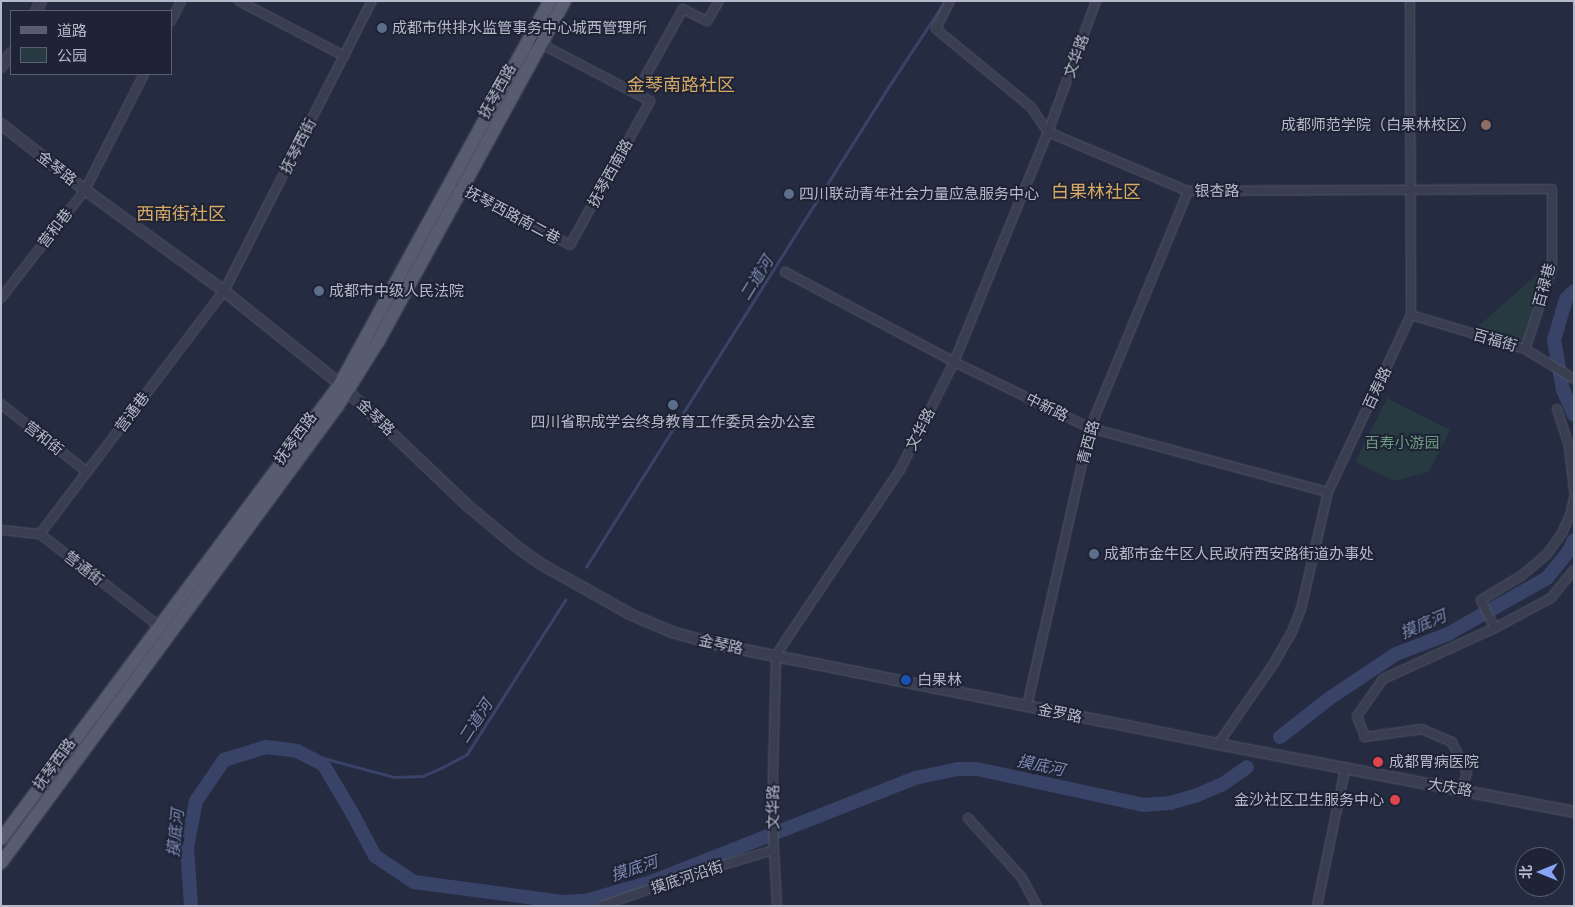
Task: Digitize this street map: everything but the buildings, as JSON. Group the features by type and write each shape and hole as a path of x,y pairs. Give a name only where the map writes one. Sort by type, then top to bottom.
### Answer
{"main road":[{"name":"抚琴西路","path":"1,863 238,545 344,387 550,1"},
{"name":"抚琴西路","path":"1,838 159,626 378,342 459,186 538,43 565,1"}],"street":[{"path":"172,19 181,1"},
{"path":"239,1 344,56"},
{"name":"抚琴西街","path":"224,291 372,1"},
{"path":"538,43 636,93 683,8 707,20 719,1"},
{"path":"950,1 936,29 1031,107 1048,132"},
{"name":"文华路","path":"777,906 772,812 776,655 900,470 954,362 1048,132 1096,1"},
{"name":"百寿路","path":"1218,744 1274,663 1292,632 1300,609 1328,492 1411,315 1410,1"},
{"path":"1,67 10,54"},
{"name":"营和巷","path":"1,298 85,190 143,75"},
{"name":"抚琴西南路","path":"570,245 650,101 636,93"},
{"name":"金琴路","path":"1,124 85,190 224,291 344,387 468,506 541,564 632,615 672,632 715,644 776,655"},
{"name":"银杏路","path":"1048,132 1188,191 1552,189"},
{"name":"抚琴西路南二巷","path":"459,186 570,245"},
{"name":"百禄巷","path":"1525,349 1552,269 1552,189"},
{"name":"青西路","path":"1026,706 1090,428 1188,191"},
{"name":"中新路","path":"785,272 954,362 1090,428 1328,492"},
{"name":"营通巷","path":"40,534 224,291"},
{"name":"百福街","path":"1411,315 1525,349 1571,378"},
{"name":"营和街","path":"1,404 87,472"},
{"path":"1557,409 1569,447 1574,490"},
{"path":"1495,628 1481,600 1521,576 1547,554 1562,533 1571,513 1574,498"},
{"path":"1,530 40,534"},
{"name":"营通街","path":"40,534 159,626"},
{"path":"1461,789 1467,773 1452,742 1422,729 1365,737 1357,716 1383,679 1495,628 1551,598 1574,570"},
{"name":"金罗路","path":"776,655 1345,769"},
{"path":"1317,906 1345,769"},
{"name":"大庆路","path":"1345,769 1461,789 1574,812"},
{"path":"968,818 1022,878 1037,906"},
{"name":"摸底河沿街","path":"601,906 687,876 773,850"}],"green space":[{"path":"1545,267 1525,338 1519,342 1474,330"},
{"name":"百寿小游园","path":"1387,398 1450,430 1429,472 1394,481 1355,462"}],"waterway":[{"name":"二道河","path":"586,567 889,86 945,1"},
{"name":"摸底河","path":"1574,291 1566,299 1554,340 1563,390 1574,415"},
{"name":"摸底河","path":"1280,737 1330,698 1396,654 1448,634 1547,578 1569,551 1574,540"},
{"name":"二道河","path":"297,751 395,777 423,776 467,754 565,600"},
{"name":"摸底河","path":"191,906 187,848 196,801 224,760 266,747 297,751 323,764 375,856 414,882 563,902 585,901 651,882 915,778 958,769 977,769 1143,805 1170,803 1195,796 1223,784 1247,767"}],"place":[{"name":"成都市供排水监管事务中心城西管理所","path":"382,28"},
{"name":"成都师范学院（白果林校区）","path":"1486,125"},
{"name":"四川联动青年社会力量应急服务中心","path":"789,194"},
{"name":"成都市中级人民法院","path":"319,291"},
{"name":"四川省职成学会终身教育工作委员会办公室","path":"673,405"},
{"name":"成都市金牛区人民政府西安路街道办事处","path":"1094,554"},
{"name":"白果林","path":"906,680"},
{"name":"成都胃病医院","path":"1378,762"},
{"name":"金沙社区卫生服务中心","path":"1395,800"}],"district":[{"name":"金琴南路社区","path":"681,85"},
{"name":"白果林社区","path":"1096,192"},
{"name":"西南街社区","path":"181,214"}]}
